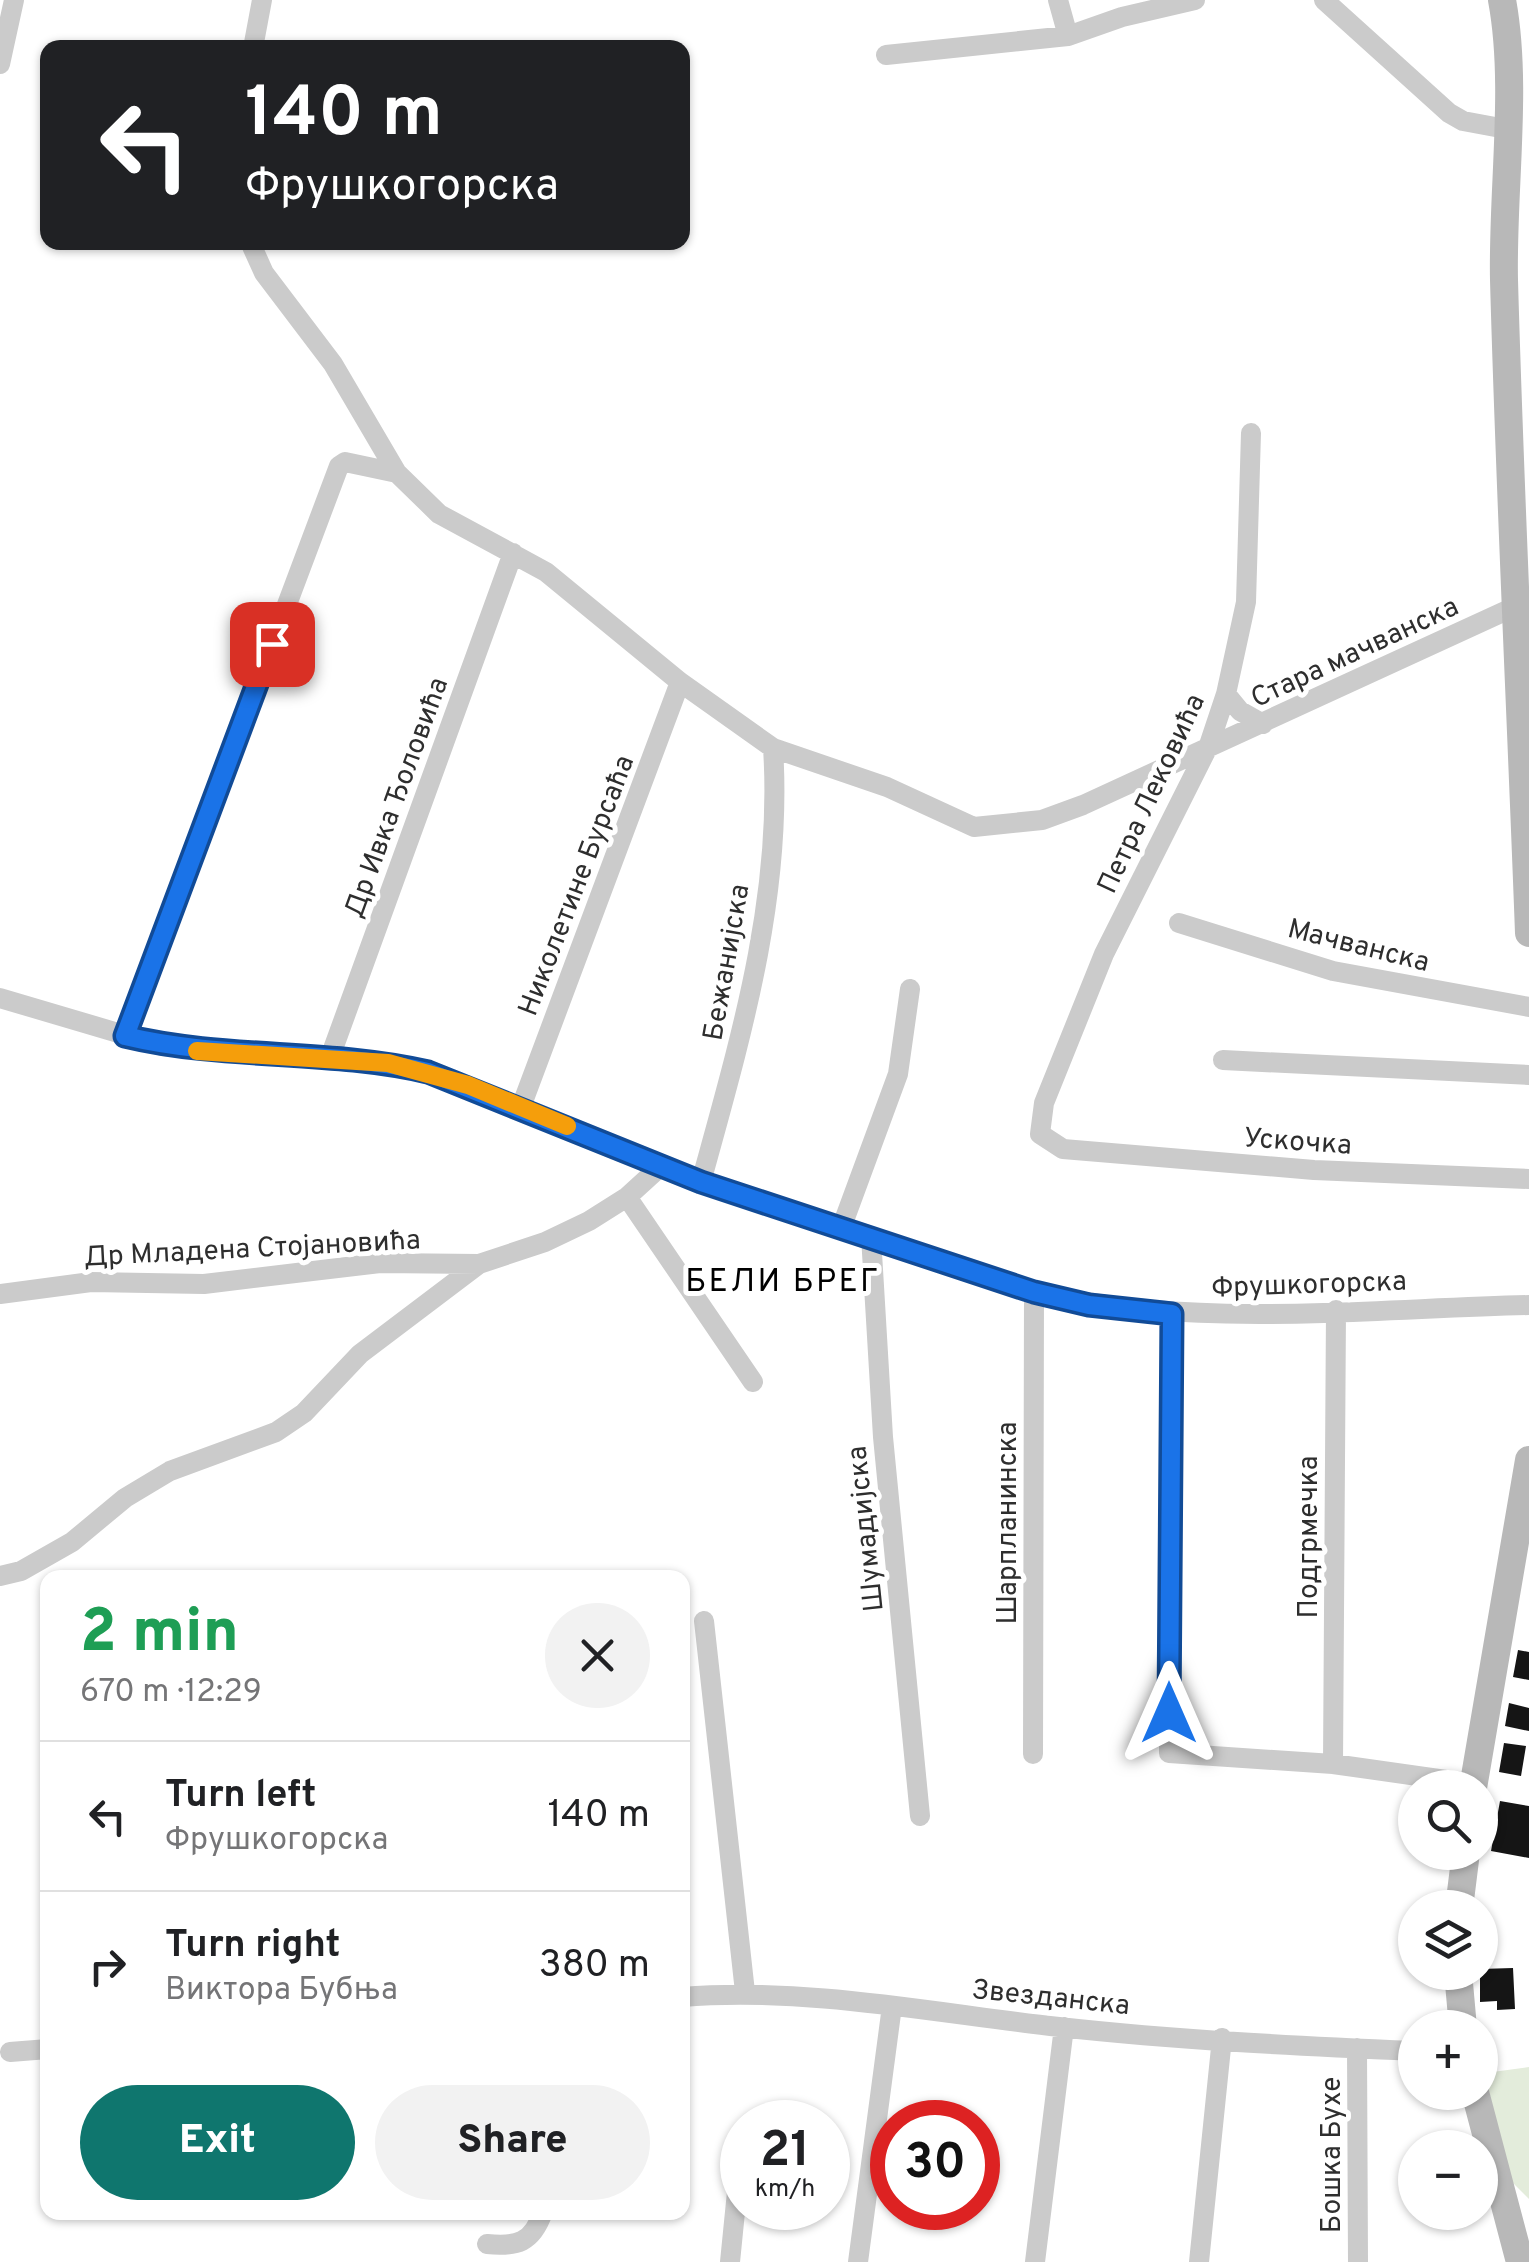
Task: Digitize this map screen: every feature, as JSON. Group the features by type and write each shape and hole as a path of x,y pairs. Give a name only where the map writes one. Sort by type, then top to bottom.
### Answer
{"main road":[{"path":"1502,0 1509,63 1503,229 1522,603 1529,933"},
{"path":"1477,1770 1529,1460"},
{"path":"1479,2110 1518,2252"}],"street":[{"path":"0,64 4,26 14,0"},
{"path":"254,40 262,0"},
{"path":"1058,0 1068,36"},
{"path":"886,55 1068,36 1194,0"},
{"path":"1324,0 1449,113 1477,124 1506,128"},
{"path":"254,250 264,273 333,364 398,473"},
{"name":"Петра Лековића","path":"1063,1149 1040,1134 1044,1104 1104,954 1210,745 1226,694 1246,602 1252,433"},
{"path":"125,1036 339,466 346,462 398,473"},
{"name":"Стара мачванска","path":"398,473 458,528 546,572 680,682 773,748 888,787 974,826 1042,820 1106,795 1522,603"},
{"name":"Др Ивка Ђоловића","path":"329,1060 513,553"},
{"name":"Николетине Бурсаћа","path":"520,1107 680,682"},
{"path":"1226,694 1240,711 1264,724"},
{"name":"Бежанијска","path":"701,1182 754,982 775,808 773,748"},
{"name":"Мачванска","path":"1179,923 1333,971 1529,1007"},
{"path":"842,1226 898,1074 910,990"},
{"name":"Фрушкогорска","path":"0,998 125,1036 192,1050 388,1063 428,1072 701,1182 1034,1292 1089,1305 1172,1314 1529,1305"},
{"path":"1223,1060 1529,1075"},
{"name":"Ускочка","path":"1063,1149 1314,1170 1529,1179"},
{"name":"Др Младена Стојановића","path":"0,1294 91,1282 204,1284 380,1264 479,1264 545,1242 627,1197 660,1166"},
{"path":"627,1197 752,1382"},
{"name":"Шумадијска","path":"871,1236 883,1437 920,1816"},
{"path":"0,1576 21,1572 72,1542 125,1498 170,1470 276,1432 304,1413 360,1354 479,1264"},
{"name":"Шарпланинска","path":"1032,1754 1034,1292"},
{"name":"Подгрмечка","path":"1333,1764 1336,1310"},
{"path":"1172,1314 1168,1753 1333,1764 1398,1774"},
{"path":"704,1621 745,1992"},
{"name":"Звезданска","path":"690,1996 745,1992 802,1994 1064,2027 1398,2050"},
{"path":"858,2262 892,2006"},
{"path":"1035,2262 1064,2027"},
{"path":"1199,2262 1222,2038"},
{"name":"Бошка Бухе","path":"1358,2048 1358,2262"},
{"path":"10,2052 40,2050"},
{"path":"486,2244 521,2244 534,2234 540,2220"},
{"path":"730,2262 733,2230"}],"green space":[{"path":"1529,2067 1529,2199 1508,2178 1493,2110 1498,2110 1498,2071"}],"building":[{"path":"1518,1650 1529,1652 1529,1680 1513,1677"},
{"path":"1509,1703 1529,1708 1529,1731 1505,1726"},
{"path":"1504,1743 1526,1746 1521,1776 1499,1772"},
{"path":"1500,1801 1529,1806 1529,1858 1498,1852"},
{"path":"1498,1968 1513,1968 1515,2009 1497,2010 1497,2001 1480,2002 1480,1990 1498,1990"}],"slow traffic":[{"path":"197,1051 388,1063 468,1085 567,1126"}],"district":[{"name":"БЕЛИ БРЕГ","path":"783,1280"}],"route":[{"path":"272,644 125,1036 192,1050 388,1063 428,1072 701,1182 1034,1292 1125,1311 1172,1314 1169,1713"}]}
